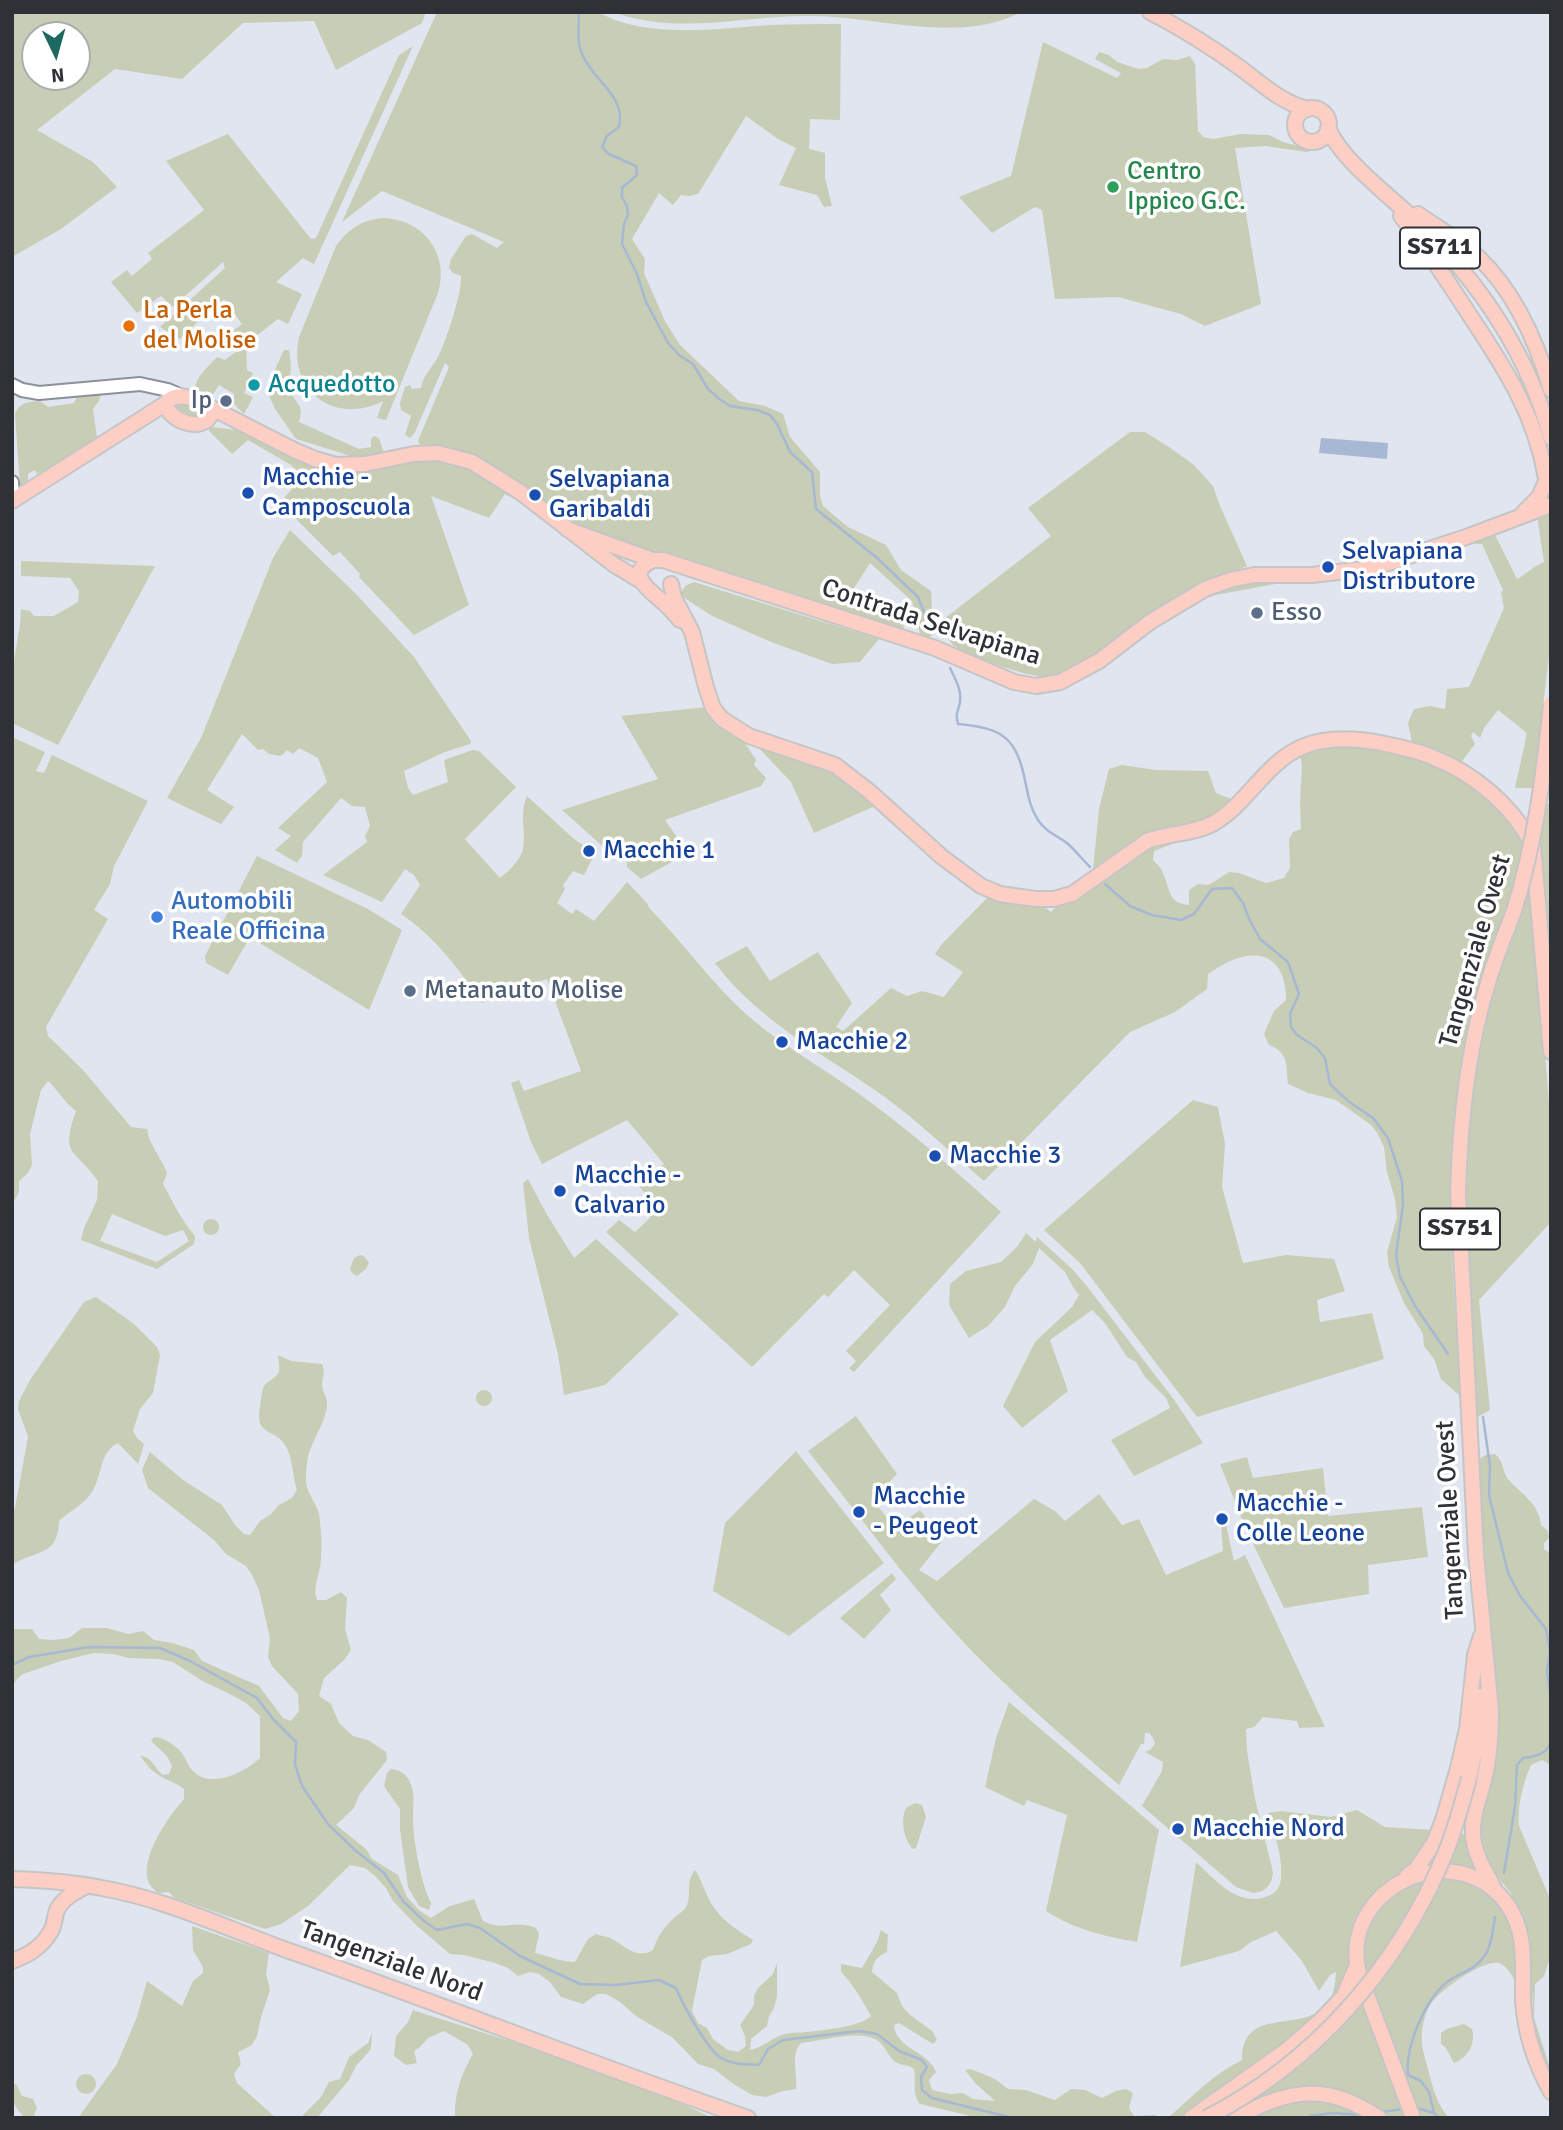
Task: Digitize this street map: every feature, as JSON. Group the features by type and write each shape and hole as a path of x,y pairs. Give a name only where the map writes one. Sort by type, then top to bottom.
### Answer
{"main road":[{"path":"1150,12 1190,33 1275,94 1308,109"},
{"path":"1275,94 1295,122 1299,136 1306,141 1316,141 1324,136 1328,128 1327,117 1314,108 1300,113 1295,122"},
{"name":"SS711","path":"1328,128 1346,155 1419,224 1459,268 1495,314 1527,370 1551,438"},
{"name":"SS711","path":"1316,141 1346,155"},
{"path":"1379,187 1458,241 1492,271 1523,317 1551,390"},
{"path":"1379,187 1444,276 1517,391 1533,424 1548,483 1533,505 1520,517"},
{"path":"13,501 169,399 182,396 190,397 208,412 245,424 315,459 336,465 365,464 414,454 438,453 472,463 520,492 613,564 645,585 661,592 672,582"},
{"path":"165,404 166,410 176,419"},
{"path":"126,429 148,421 176,419 199,423 208,412"},
{"name":"Contrada Selvapiana","path":"567,529 659,561 935,648 1014,682 1036,686 1060,682 1099,661 1150,622 1205,589 1230,580 1254,575 1312,575 1373,568 1551,505"},
{"path":"692,632 645,585 642,568 659,561 673,570 674,598 692,632 713,708 722,719 749,736 835,765 870,792 942,857 981,886 1017,898 1044,899 1072,894 1147,841 1212,824 1236,806 1269,770 1288,754 1303,746 1322,740 1353,739 1401,747 1433,757 1470,778 1503,804 1526,832 1533,846 1551,1052"},
{"name":"Contrada Selvapiana","path":"672,582 712,577"},
{"name":"Tangenziale Ovest","path":"1551,704 1538,813 1525,873 1487,983 1471,1054 1459,1147 1458,1192 1476,1554 1482,1631 1489,1677 1491,1733 1485,1777 1472,1833 1475,1848 1494,1888 1517,1920 1523,1957 1526,2023 1551,2092"},
{"path":"1206,2118 1250,2092 1322,2035 1367,1987 1397,1945 1430,1888 1446,1853 1469,1778 1482,1681 1482,1631"},
{"name":"Tangenziale Ovest","path":"1404,1880 1416,1869 1434,1843 1443,1819 1467,1728 1475,1655 1482,1631"},
{"path":"1191,2118 1279,2055 1309,2031 1343,1997 1357,1965 1359,1936 1367,1915 1380,1897 1404,1880 1422,1873 1450,1871 1477,1878 1494,1888"},
{"name":"Tangenziale Nord","path":"12,1880 86,1885 162,1904 622,2075 748,2118"},
{"path":"40,1881 54,1895 58,1908"},
{"path":"12,1961 24,1957 44,1939 51,1931 58,1908 70,1894 86,1885"},
{"path":"1357,1965 1413,2118"},
{"path":"1235,2118 1281,2096 1303,2093 1342,2099 1379,2118"}],"street":[{"path":"140,384 156,393 165,404"},
{"path":"12,385 39,393 140,384 182,396"},
{"path":"12,482 13,501"}],"green space":[{"path":"12,12 426,12 422,23 336,70 314,21 243,23 182,79 115,69 91,88 91,21 21,21 21,91 87,91 37,130 93,162 117,187 61,229 12,257"},
{"path":"437,12 598,12 637,26 682,30 841,24 840,120 810,119 809,149 825,153 825,178 832,206 824,207 817,195 779,185 796,148 778,139 746,116 698,194 681,195 673,205 659,193 632,239 645,259 644,273 665,321 680,345 739,401 765,406 783,414 790,437 820,472 820,496 823,506 848,527 886,545 901,570 931,591 932,610 936,619 944,619 1051,536 1028,508 1130,432 1145,432 1169,447 1194,465 1213,486 1247,566 1209,580 1073,670 1049,676 1033,675 994,664 958,648 946,634 950,627 945,620 928,638 920,634 912,601 870,563 849,596 899,615 904,631 585,530 489,463 456,450 421,446 418,441 449,367 445,363 410,438 405,435 411,416 401,410 400,403 405,387 410,385 412,389 421,388 446,338 461,284 461,276 449,268 451,259 466,236 472,234 497,248 504,242 382,191 342,222"},
{"path":"613,12 1022,12 997,22 944,28 810,16 711,23 662,23"},
{"name":"Centro Ippico G.C.","path":"1043,42 1117,78 1121,73 1095,59 1099,52 1109,55 1117,62 1139,69 1147,68 1163,59 1177,60 1190,56 1195,64 1198,131 1203,137 1213,139 1241,134 1269,135 1283,142 1313,150 1307,152 1265,146 1235,148 1261,304 1205,326 1181,314 1118,297 1055,299 1042,210 1035,207 992,233 959,197 1011,176"},
{"path":"413,46 314,264 303,258 276,282 302,294 288,324 278,319 246,344 241,336 236,338 230,333 242,324 224,299 180,339 160,327 225,268 223,262 173,307 161,296 137,313 111,282 127,270 132,276 152,259 148,253 204,210 166,161 228,134 311,239 316,238 399,55"},
{"path":"369,220 398,220 422,232 437,253 441,279 438,293 386,420 377,418 383,401 365,408 348,409 332,406 318,399 300,373 297,356 299,337 336,246 357,226"},
{"path":"246,344 247,370 253,373 244,393 253,397 244,414 234,404 234,394 219,385 213,394 195,393 199,378 217,357 225,360"},
{"path":"284,350 289,350 290,392 300,407 299,422 359,449 371,447 371,439 377,437 384,452 378,456 360,459 296,439 275,409 267,391"},
{"path":"101,393 93,409 97,438 45,470 37,474 35,470 28,474 28,480 20,487 15,414 19,407 28,402 40,401 48,407 74,403 77,397"},
{"path":"176,406 191,406 199,414 193,416 183,413"},
{"path":"212,427 244,431 300,457 402,462 442,461 461,464 510,492 508,496 505,494 489,518 431,496 469,605 414,635 359,577 360,574 340,552 333,556 280,503 303,476 291,465 248,440 232,454 209,431"},
{"path":"1551,511 1551,640 1533,788 1515,788 1527,733 1498,710 1480,738 1473,732 1471,736 1475,744 1459,765 1412,743 1408,723 1414,709 1430,706 1445,709 1447,689 1469,687 1504,608 1501,592 1503,590 1482,544 1476,544 1475,541 1494,533 1517,579 1544,562 1537,516"},
{"path":"290,530 356,594 414,657 471,741 470,744 404,771 408,788 413,795 448,782 444,760 473,750 479,751 516,787 465,839 500,878 513,866 522,852 523,811 527,796 574,839 595,853 584,875 573,871 563,885 565,889 557,903 572,914 576,909 594,921 627,882 721,990 747,1015 778,1040 894,1120 1001,1212 854,1372 849,1368 856,1361 846,1351 890,1305 854,1270 828,1297 824,1294 752,1367 606,1232 619,1220 635,1232 650,1218 644,1210 651,1202 640,1187 664,1164 627,1120 542,1164 531,1142 511,1083 519,1080 524,1091 581,1071 547,979 482,1003 446,954 401,914 420,885 414,875 405,869 382,902 323,875 367,842 365,836 370,826 365,807 352,806 341,798 303,842 302,856 297,863 275,850 291,836 278,828 327,782 318,758 299,748 293,754 287,750 281,756 269,754 263,749 258,750 242,734 207,790 234,807 221,824 167,798 201,738 273,558"},
{"path":"21,561 155,566 58,745 12,723 12,672 21,609 30,611 34,616 54,616 78,602 79,591 70,578 21,576"},
{"path":"1269,579 1291,581 1205,597 1243,583"},
{"path":"694,582 879,639 860,662 832,664 771,642 712,616 680,595 685,586"},
{"path":"707,707 720,727 743,740 756,760 754,765 766,778 761,786 665,820 688,853 641,879 627,867 627,862 635,854 645,853 638,844 618,860 562,810 658,779 621,716"},
{"path":"12,737 45,752 36,771 44,773 52,755 148,801 114,866 110,884 94,910 108,919 46,1027 48,1036 83,1070 131,1127 147,1129 167,1173 163,1184 195,1236 194,1244 157,1269 81,1240 97,1200 98,1181 76,1156 70,1144 71,1126 76,1111 48,1081 41,1090 30,1134 32,1165 19,1181 19,1192 12,1205","holes":["112,1214 165,1236 183,1230 189,1241 157,1262 100,1241"]},
{"path":"752,741 835,771 875,806 814,833 791,782"},
{"path":"1332,744 1391,749 1438,766 1462,779 1504,812 1526,840 1479,991 1454,1125 1451,1242 1460,1396 1441,1379 1434,1359 1424,1346 1423,1334 1404,1303 1389,1267 1387,1252 1397,1217 1384,1147 1378,1134 1371,1125 1336,1100 1308,1093 1288,1084 1283,1056 1269,1045 1264,1034 1274,1011 1286,1000 1280,970 1268,959 1250,956 1226,963 1208,974 1207,989 1175,1012 1130,1032 984,1181 895,1105 771,1019 732,984 715,963 747,946 770,981 818,952 852,1003 836,1027 843,1031 891,988 907,996 922,991 944,997 963,972 935,954 989,896 1040,904 1051,912 1099,876 1133,856 1162,843 1172,842 1154,851 1153,860 1161,869 1172,897 1181,904 1189,905 1189,890 1198,884 1209,885 1229,872 1266,883 1284,878 1290,868 1289,839 1293,832 1301,829 1300,754"},
{"path":"1122,765 1156,770 1208,771 1216,793 1234,800 1222,812 1093,870 1099,809 1109,769"},
{"path":"1547,804 1551,804 1551,997 1538,851"},
{"path":"257,856 368,909 402,930 369,1010 250,937 228,975 206,963 205,956"},
{"path":"1531,876 1551,1129 1551,1222 1479,1300 1490,1410 1476,1418 1468,1274 1470,1090 1487,1010"},
{"path":"1193,1100 1218,1107 1225,1144 1222,1187 1243,1263 1286,1255 1334,1259 1345,1291 1317,1300 1320,1322 1372,1313 1384,1359 1197,1417 1080,1263 1044,1230"},
{"path":"528,1179 574,1258 596,1239 679,1314 605,1385 564,1395 558,1354 529,1238 523,1183"},
{"path":"211,1219 217,1221 217,1233 211,1235 205,1233 203,1227 205,1221"},
{"path":"1026,1233 1036,1242 1037,1237 1086,1285 1175,1401 1203,1443 1134,1476 1111,1440 1170,1408 1166,1398 1145,1377 1136,1362 1127,1357 1105,1323 1092,1310 1050,1340 1068,1391 1022,1428 1003,1406 1035,1342 1072,1307 1079,1295 1065,1272 1039,1248 1033,1264 1015,1286 1005,1307 988,1326 969,1338 949,1305 950,1284 966,1271 1001,1262 1017,1247"},
{"path":"360,1255 369,1263 357,1276 350,1269 354,1258"},
{"path":"96,1297 134,1324 157,1347 160,1355 153,1393 140,1409 133,1431 144,1444 138,1464 118,1443 112,1447 105,1456 92,1492 59,1521 58,1533 50,1547 12,1565 12,1514 28,1437 18,1409 19,1401 30,1380 84,1302"},
{"path":"278,1355 291,1361 322,1364 324,1370 322,1385 327,1399 326,1411 309,1453 306,1473 307,1488 318,1509 320,1526 321,1558 316,1595 317,1600 326,1600 341,1592 347,1598 345,1629 351,1650 324,1678 319,1696 331,1704 339,1723 353,1736 368,1740 386,1752 387,1760 359,1795 354,1808 336,1825 366,1849 372,1859 398,1875 407,1897 419,1910 431,1918 450,1906 474,1899 483,1921 497,1925 536,1928 539,1934 535,1953 565,1961 575,1962 588,1939 596,1934 610,1938 636,1953 647,1953 653,1950 670,1921 686,1907 690,1880 695,1870 718,1913 753,1940 751,1944 727,1954 709,1956 702,1960 692,2011 698,2023 707,2028 713,2039 728,2050 738,2052 746,2046 740,2025 754,2005 758,1988 773,1974 777,1963 777,1996 774,2008 767,2026 751,2039 750,2050 785,2034 841,2027 866,2020 871,2016 854,1987 841,1972 841,1964 862,1968 881,1930 888,1935 887,1952 876,1960 872,1972 897,1993 902,2006 932,2031 937,2040 933,2044 899,2023 894,2025 900,2040 932,2065 936,2072 929,2080 932,2090 950,2094 963,2093 973,2099 995,2101 965,2070 971,2069 995,2079 1008,2089 1026,2090 1055,2100 1071,2089 1085,2090 1102,2098 1126,2089 1133,2093 1129,2108 1134,2116 1155,2115 1158,2118 979,2118 920,2104 915,2092 914,2069 894,2061 877,2040 860,2036 801,2043 795,2059 796,2089 766,2097 752,2095 714,2069 698,2064 673,2038 606,1994 597,1994 583,2004 561,1997 550,1982 539,1974 530,1972 518,1976 495,1963 450,1954 416,1925 393,1901 386,1888 365,1868 350,1865 308,1906 281,1924 265,1929 175,1898 169,1892 158,1893 150,1885 147,1875 151,1851 156,1839 184,1799 184,1789 154,1772 140,1756 150,1760 163,1775 169,1774 172,1766 167,1756 151,1741 158,1737 176,1747 192,1770 201,1777 228,1777 260,1758 260,1716 246,1703 204,1682 173,1662 113,1654 94,1653 23,1674 12,1689 12,1629 32,1629 39,1639 54,1640 69,1638 82,1628 107,1628 128,1634 143,1631 154,1640 194,1650 202,1661 259,1686 283,1718 291,1721 299,1711 298,1694 272,1666 268,1657 270,1638 259,1590 252,1575 246,1566 226,1554 214,1540 148,1488 142,1470 150,1452 183,1480 222,1505 235,1525 244,1534 250,1535 260,1521 292,1498 297,1490 287,1449 280,1439 261,1425 259,1417 263,1388 278,1373"},
{"path":"484,1390 490,1392 490,1404 484,1406 478,1404 476,1398 478,1392"},
{"path":"856,1416 897,1474 873,1500 895,1528 920,1510 943,1540 919,1570 937,1581 1034,1499 1055,1511 1065,1521 1099,1494 1122,1525 1139,1519 1166,1575 1223,1551 1221,1523 1225,1520 1234,1561 1245,1555 1325,1727 1299,1728 1297,1721 1263,1717 1254,1727 1246,1729 1255,1799 1273,1872 1268,1887 1253,1893 1236,1887 1142,1806 1162,1771 1163,1762 1145,1752 1155,1744 1149,1733 1145,1733 1144,1744 1141,1744 1119,1785 1014,1692 935,1611 808,1451"},
{"path":"796,1451 884,1563 789,1636 713,1591 725,1523"},
{"path":"1495,1454 1508,1479 1529,1499 1537,1511 1541,1525 1548,1531 1549,1538 1544,1543 1544,1549 1551,1554 1551,1765 1542,1760 1531,1765 1521,1795 1519,1826 1551,1901 1551,1955 1544,1976 1535,1984 1534,2018 1551,2071 1551,2081 1539,2050 1534,2027 1529,1936 1510,1892 1481,1857 1478,1826 1498,1733 1498,1697 1485,1571 1479,1460 1485,1455"},
{"path":"1247,1457 1253,1478 1323,1468 1328,1516 1422,1507 1428,1557 1368,1565 1369,1594 1284,1608 1245,1527 1220,1464"},
{"path":"892,1573 896,1579 880,1595 891,1610 864,1639 840,1618"},
{"path":"1009,1702 1159,1830 1137,1942 1090,1931 1046,1911 1067,1815 1027,1800 1024,1806 985,1787 996,1738"},
{"path":"391,1769 401,1772 410,1781 414,1837 421,1874 431,1903 429,1910 419,1906 408,1887 400,1809 384,1786 387,1773"},
{"path":"915,1803 922,1805 926,1817 916,1848 913,1849 905,1835 903,1818 906,1808"},
{"path":"1357,1810 1385,1827 1434,1830 1412,1865 1376,1894 1347,1981 1311,2034 1361,1964 1363,1937 1383,1900 1423,1877 1460,1876 1496,1897 1518,1933 1518,1989 1506,1967 1492,1963 1472,1971 1451,1985 1430,2005 1424,2020 1423,2050 1436,2097 1449,2118 1168,2118 1212,2079 1242,2060 1244,2044 1251,2033 1273,2023 1312,2015 1330,2000 1335,1982 1336,1972 1330,1975 1319,1991 1302,1961 1276,1931 1251,1942 1239,1951 1180,1967 1196,1862 1236,1895 1255,1899 1265,1897 1277,1890 1281,1877 1279,1853 1268,1813 1281,1811 1331,1817"},
{"path":"1444,1832 1465,1834 1474,1865 1481,1875 1422,1868"},
{"path":"192,1926 269,1953 266,1974 270,1990 257,2036 252,2045 238,2052 241,2064 234,2074 237,2083 276,2118 78,2118 117,2064 137,2017 147,1981 182,2006 193,1981 203,1973 203,1967 193,1950"},
{"path":"413,2010 603,2073 713,2118 455,2118 459,2085 473,2054 468,2045 444,2031 428,2038 414,2051 417,2063 406,2065 394,2056 396,2036 408,2022"},
{"path":"1464,2024 1472,2029 1472,2045 1467,2054 1454,2063 1441,2044 1441,2033"},
{"path":"372,2033 371,2049 317,2118 300,2118 321,2097 329,2082 340,2079 349,2057 368,2043"},
{"path":"86,2074 93,2077 96,2084 93,2091 86,2094 79,2091 76,2084 79,2077"},
{"path":"16,2084 22,2096 33,2099 37,2108 34,2116 36,2118 25,2118 16,2106 12,2085"}],"water":[{"path":"1321,438 1388,443 1387,459 1319,453"}],"waterway":[{"path":"579,12 578,34 581,51 588,65 614,98 620,116 619,127 607,136 602,147 609,154 636,166 637,175 622,188 628,215 622,244 637,274 646,302 668,343 679,355 693,364 708,389 718,398 730,406 770,415 790,452 812,472 816,509 876,557 918,597 930,627"},
{"path":"950,668 960,693 958,724 987,729 1006,738 1018,756 1030,803 1038,820 1067,843 1090,867"},
{"path":"1105,884 1130,906 1152,915 1181,920 1194,914 1212,889 1232,888 1243,903 1260,939 1288,962 1299,994 1290,1014 1291,1027 1325,1058 1330,1084 1348,1101 1373,1118 1388,1138 1402,1181 1403,1205 1396,1255 1400,1277 1415,1306 1448,1354"},
{"path":"1483,1417 1490,1466 1489,1495 1508,1573 1520,1596 1546,1629 1550,1651 1547,1671 1551,1699"},
{"path":"12,1665 29,1657 89,1647 160,1648 190,1661 257,1698 296,1742 295,1764 302,1786 328,1824 384,1873 403,1901 437,1930 467,1924 480,1928 520,1956 580,1984 616,1985 659,1980 676,1988 696,2026 715,2053 735,2063 759,2065 768,2049 783,2040 859,2031 877,2034 899,2051 922,2060 927,2067 921,2077 922,2090 932,2098 1013,2118"},
{"path":"1504,1873 1515,1807 1517,1765 1523,1758 1543,1752 1551,1743"},
{"path":"1434,2113 1429,2092 1421,2081 1408,2075 1413,2038 1424,2012 1439,1990 1447,1982 1472,1968 1486,1954 1495,1917"},
{"path":"1417,2108 1434,2113 1439,2118"},
{"path":"1382,2112 1403,2109"},
{"path":"1310,2116 1333,2113 1362,2115"}],"place":[{"name":"Centro Ippico G.C.","path":"1113,187"},
{"name":"La Perla del Molise","path":"129,326"},
{"name":"Acquedotto","path":"254,385"},
{"name":"Ip","path":"226,401"},
{"name":"Macchie - Camposcuola","path":"248,493"},
{"name":"Selvapiana Garibaldi","path":"535,495"},
{"name":"Selvapiana Distributore","path":"1328,567"},
{"name":"Esso","path":"1257,613"},
{"name":"Macchie 1","path":"589,851"},
{"name":"Automobili Reale Officina","path":"157,917"},
{"name":"Metanauto Molise","path":"410,991"},
{"name":"Macchie 2","path":"782,1042"},
{"name":"Macchie 3","path":"935,1156"},
{"name":"Macchie - Calvario","path":"560,1191"},
{"name":"Macchie - Peugeot","path":"859,1512"},
{"name":"Macchie - Colle Leone","path":"1222,1519"},
{"name":"Macchie Nord","path":"1178,1829"}]}
